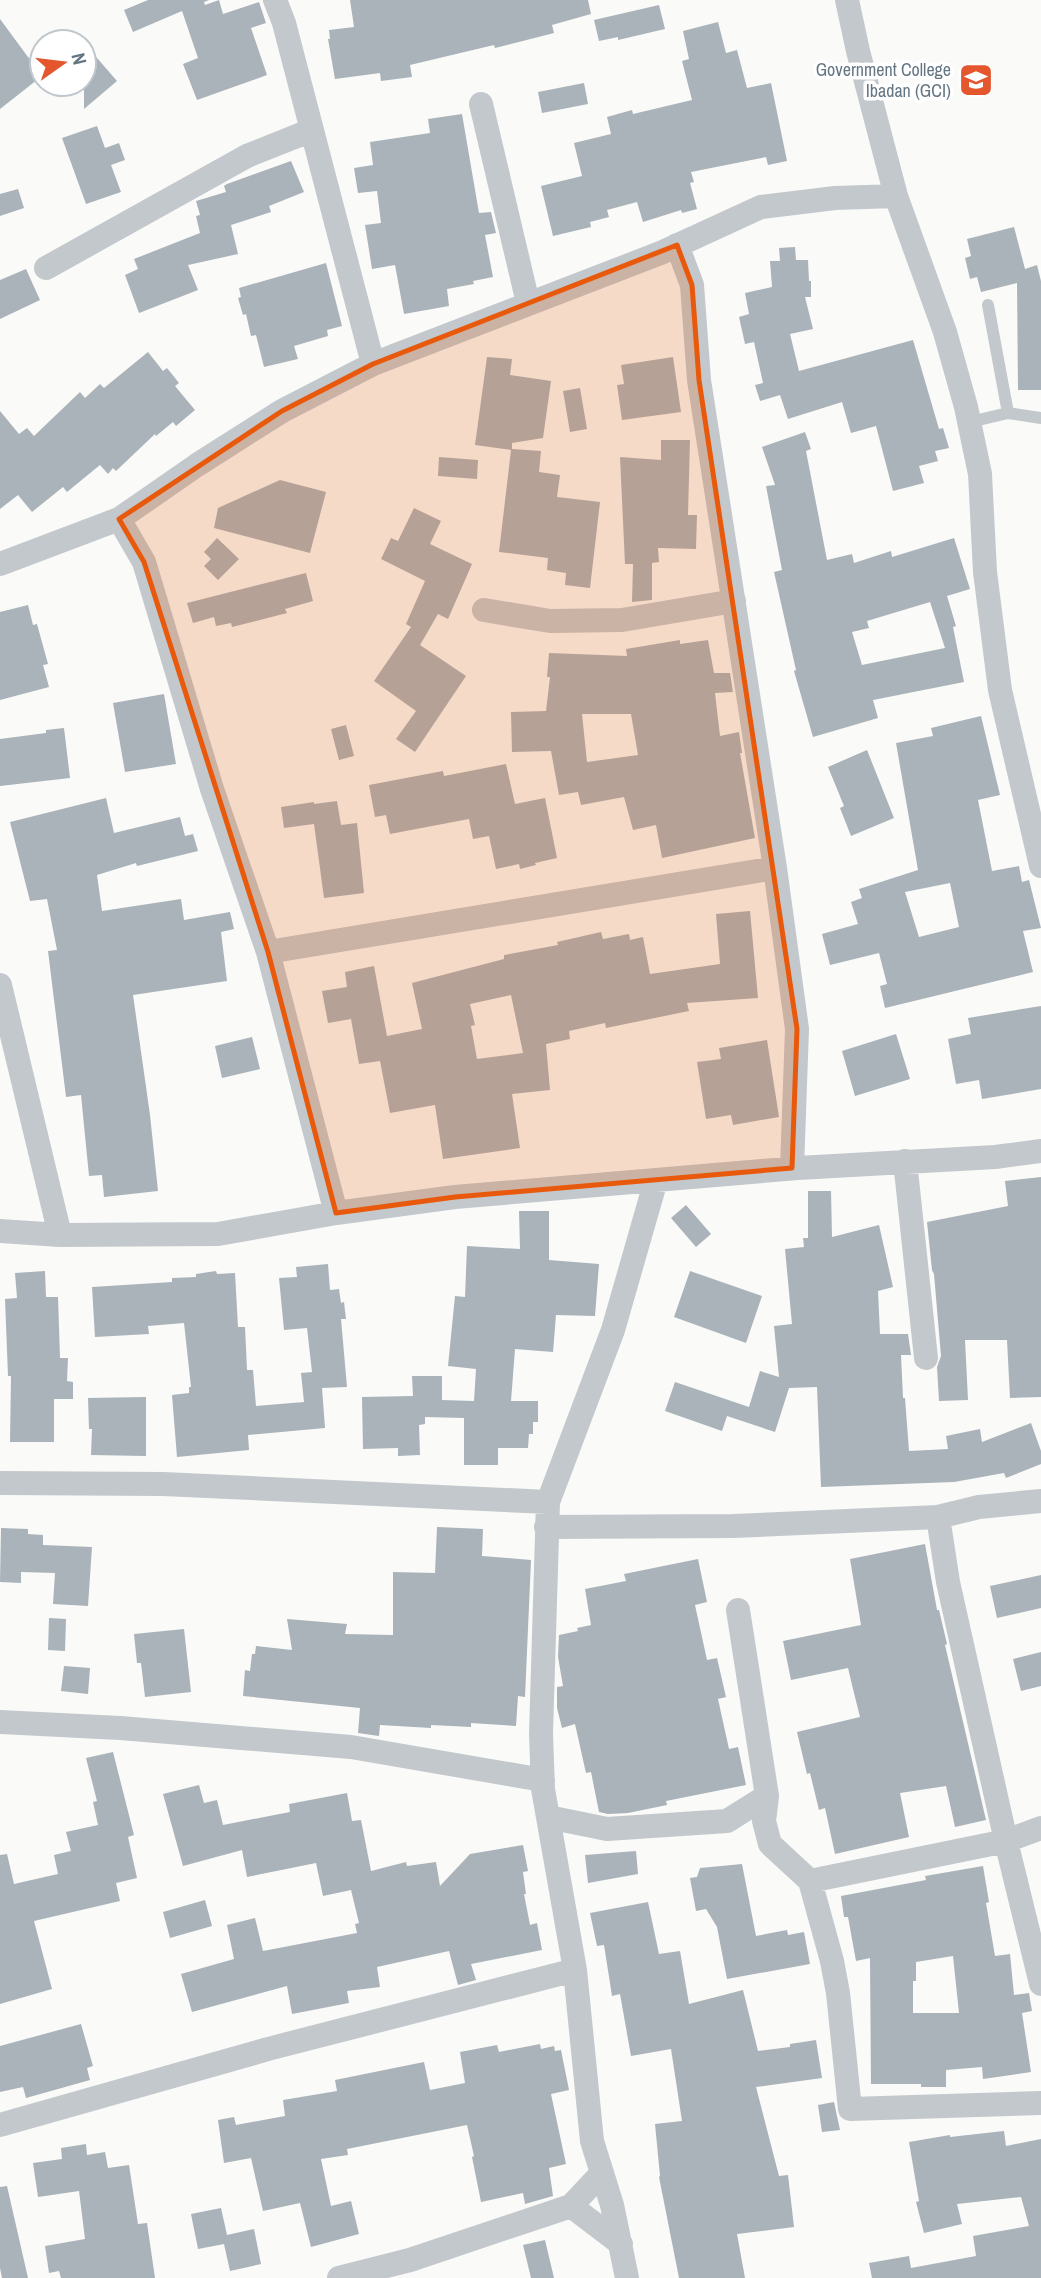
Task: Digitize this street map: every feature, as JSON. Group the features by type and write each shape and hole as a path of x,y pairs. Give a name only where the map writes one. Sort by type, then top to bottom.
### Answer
{"street":[{"path":"275,0 284,23 373,364"},
{"path":"847,0 896,196 945,332 970,422 980,474 985,572 1000,690 1041,866"},
{"path":"481,103 528,303"},
{"path":"46,268 247,156 312,130"},
{"path":"0,564 119,519 282,411 373,364 677,245 761,207 835,198 896,196"},
{"path":"692,285 705,233"},
{"path":"677,245 692,285 699,380 775,868 797,1029 792,1168"},
{"path":"119,519 144,562 212,789 268,952 336,1213"},
{"path":"484,610 550,621 622,620 734,601"},
{"path":"268,952 775,868"},
{"path":"0,985 60,1235"},
{"path":"0,1231 60,1235 218,1234 455,1196 792,1168 995,1157 1041,1151"},
{"path":"905,1161 926,1358"},
{"path":"626,2278 621,2244 592,2141 575,1970 542,1780 546,1527 548,1502 613,1330 656,1180"},
{"path":"0,1483 163,1484 548,1502"},
{"path":"546,1527 733,1526 937,1517 979,1507 1041,1501"},
{"path":"937,1517 948,1582 1041,1984"},
{"path":"738,1610 767,1796 764,1821 770,1844 810,1881 838,1993 850,2109 1041,2103"},
{"path":"0,1722 120,1728 351,1747 542,1780"},
{"path":"548,1817 607,1829 727,1821 767,1796"},
{"path":"810,1881 1006,1841 1041,1828"},
{"path":"0,2125 268,2049 575,1970"},
{"path":"339,2278 410,2260 571,2206 602,2173"},
{"path":"571,2206 621,2244"}],"lane":[{"path":"988,305 1009,413"},
{"path":"970,422 1009,413 1041,418"}],"highlighted area":[{"path":"677,245 692,285 699,380 797,1029 792,1168 455,1197 336,1213 268,952 144,562 119,519 282,411 373,364"}],"building":[{"path":"148,0 209,0 204,2 205,5 219,0 223,14 259,2 266,23 251,28 267,75 197,100 183,64 198,58 182,11 133,32 124,10"},
{"path":"350,0 588,0 591,14 552,25 554,33 410,65 412,77 381,81 380,73 335,79 329,30 354,27"},
{"path":"659,5 665,29 618,40 618,37 599,41 594,20"},
{"path":"0,19 28,57 28,87 0,109"},
{"path":"718,22 726,53 737,50 747,88 771,83 787,161 768,165 766,157 691,172 694,182 690,183 697,209 682,213 681,210 643,222 637,202 607,210 609,217 590,222 591,227 553,236 541,186 582,176 574,143 611,134 607,117 632,110 633,114 692,100 682,61 689,59 683,31"},
{"path":"98,59 117,81 98,97"},
{"path":"584,83 588,104 542,113 538,92"},
{"path":"84,98 97,98 84,109"},
{"path":"462,114 479,213 491,212 496,233 485,235 493,277 447,289 449,306 404,314 395,265 372,269 365,225 381,223 377,191 358,193 354,168 373,165 370,142 430,133 428,119"},
{"path":"97,126 105,148 119,143 125,160 111,165 121,192 86,204 62,138"},
{"path":"291,161 304,192 269,206 271,212 231,225 238,254 188,265 198,290 139,313 125,275 138,269 134,259 200,233 196,216 200,215 196,201 226,192 224,186 227,184"},
{"path":"18,189 24,208 0,216 0,194"},
{"path":"1014,227 1025,269 1037,265 1041,281 1041,390 1018,390 1017,283 981,292 977,277 970,279 965,258 971,256 967,239"},
{"path":"795,247 796,260 808,260 811,297 805,297 813,329 790,334 799,371 913,340 939,429 943,428 949,448 935,451 938,461 919,466 924,483 893,491 876,426 851,433 842,402 788,419 780,395 760,401 755,385 763,383 754,342 745,344 739,317 749,314 745,293 772,287 770,261 780,261 779,248"},
{"path":"326,263 342,326 327,330 328,336 294,346 298,359 264,367 256,335 251,336 246,314 243,315 238,298 241,297 239,288"},
{"path":"26,269 40,300 0,319 0,280"},
{"path":"148,352 163,371 167,368 179,383 175,386 195,410 176,426 173,422 156,436 155,434 116,471 113,468 108,474 100,465 67,492 63,487 32,512 18,495 0,509 0,411 19,434 27,428 34,436 80,392 85,398 100,384 104,388"},
{"path":"487,357 512,359 510,375 551,381 543,438 512,443 512,449 541,451 539,472 560,475 557,497 600,502 590,588 565,585 566,573 547,570 548,558 499,552 511,450 475,445"},
{"path":"673,357 681,412 622,420 617,385 624,384 621,365"},
{"path":"580,388 587,429 570,432 563,391"},
{"path":"805,432 811,449 806,451 827,560 852,554 854,563 891,551 892,557 954,538 970,589 947,596 956,626 953,627 964,682 873,700 878,718 813,737 794,671 796,670 774,572 782,570 766,486 775,485 762,447","holes":["930,602 945,648 862,665 852,632 869,628 867,621"]},
{"path":"661,440 690,440 688,515 697,515 696,549 658,548 659,562 652,563 652,600 632,602 633,564 625,564 620,457 661,460"},
{"path":"439,457 478,460 477,479 438,476"},
{"path":"280,480 326,492 310,553 214,528 218,508"},
{"path":"414,508 441,521 430,544 472,564 448,619 438,614 420,645 466,676 415,752 396,739 416,711 374,681 411,627 406,624 425,581 381,559 391,538 398,541"},
{"path":"217,538 239,559 218,580 204,566 211,559 204,552"},
{"path":"306,573 313,601 285,609 287,613 232,627 231,623 216,626 214,617 193,623 187,603"},
{"path":"28,605 33,625 37,624 48,664 43,665 49,687 0,700 0,612"},
{"path":"680,640 680,644 708,640 714,673 730,673 733,692 715,693 720,736 739,732 740,753 755,838 662,858 656,825 633,830 624,797 581,805 578,792 559,795 551,751 512,752 511,712 546,711 550,677 547,677 549,653 627,656 626,649","holes":["582,714 631,714 638,755 587,762"]},
{"path":"164,694 176,764 125,772 113,703"},
{"path":"981,716 1000,795 978,800 992,871 1019,866 1022,882 1029,880 1041,928 1023,931 1033,972 885,1008 880,986 887,984 879,953 830,965 822,934 858,924 851,902 862,898 859,889 918,870 896,743 933,736 931,728","holes":["950,883 959,927 919,937 905,892"]},
{"path":"346,725 354,756 339,760 331,729"},
{"path":"64,728 70,778 0,786 0,739"},
{"path":"867,750 894,818 851,836 840,808 844,806 828,767"},
{"path":"506,764 515,804 545,798 557,858 520,869 519,864 496,869 489,836 473,839 469,819 390,834 386,815 375,817 369,785 443,771 444,776"},
{"path":"106,798 114,833 180,817 185,836 193,834 198,851 137,866 136,863 97,875 102,911 181,899 184,920 230,912 234,929 221,932 227,981 133,995 158,1191 104,1197 102,1175 89,1176 81,1095 66,1097 48,951 57,950 47,899 30,901 10,822"},
{"path":"337,801 341,825 357,823 364,893 324,898 314,824 284,828 281,807"},
{"path":"750,911 758,998 687,1003 689,1011 606,1028 605,1023 569,1031 570,1039 546,1044 550,1090 512,1094 520,1148 443,1159 435,1105 390,1113 380,1061 359,1064 351,1019 328,1023 322,991 347,987 345,972 374,966 387,1036 422,1029 412,983 504,959 504,955 558,945 557,942 601,932 603,939 629,934 630,940 643,937 650,974 720,964 716,914","holes":["511,995 523,1053 477,1059 471,1026 475,1025 470,1004"]},
{"path":"1041,1006 1041,1089 982,1099 979,1080 956,1084 948,1039 971,1034 968,1018"},
{"path":"896,1034 910,1079 855,1096 842,1051"},
{"path":"252,1037 260,1069 222,1078 215,1046"},
{"path":"767,1040 779,1117 733,1125 731,1115 706,1119 697,1062 721,1059 719,1048"},
{"path":"1041,1177 1041,1397 1010,1398 1007,1340 965,1340 968,1400 939,1401 937,1367 941,1356 927,1222 1008,1206 1005,1181"},
{"path":"808,1191 831,1191 832,1237 879,1225 893,1287 878,1291 880,1334 908,1334 911,1355 901,1355 909,1451 948,1449 946,1436 980,1429 982,1442 1031,1423 1041,1451 1041,1464 1006,1478 1004,1473 954,1482 821,1487 817,1387 789,1388 775,1432 727,1416 722,1431 665,1411 675,1382 749,1407 760,1371 779,1377 774,1326 792,1324 785,1249 804,1247 803,1238 808,1238"},
{"path":"686,1205 711,1234 696,1247 671,1218"},
{"path":"519,1211 549,1211 549,1260 599,1264 595,1316 556,1315 553,1352 515,1349 511,1401 538,1401 538,1422 533,1422 533,1434 529,1434 528,1448 498,1448 498,1465 464,1465 464,1418 425,1417 425,1424 419,1425 420,1455 398,1456 398,1448 363,1449 362,1397 413,1396 412,1376 442,1376 442,1400 474,1401 476,1369 448,1366 455,1296 465,1297 467,1246 520,1249"},
{"path":"328,1264 330,1290 339,1289 341,1303 344,1302 346,1319 341,1319 347,1387 322,1388 325,1428 248,1435 249,1450 177,1457 172,1395 189,1393 191,1387 184,1323 148,1326 149,1334 95,1337 92,1287 172,1282 172,1278 196,1277 196,1274 216,1271 217,1274 235,1273 238,1327 245,1327 247,1370 253,1370 256,1406 304,1402 301,1373 312,1372 307,1328 284,1330 279,1278 297,1277 296,1267"},
{"path":"45,1271 46,1297 58,1297 60,1358 68,1358 67,1381 73,1382 73,1399 54,1399 54,1442 10,1442 11,1376 8,1376 5,1299 17,1298 15,1273"},
{"path":"690,1271 762,1296 746,1343 674,1317"},
{"path":"146,1397 146,1456 91,1455 92,1429 89,1429 88,1398"},
{"path":"437,1527 483,1529 482,1556 531,1560 525,1697 518,1696 516,1726 471,1723 471,1727 431,1725 431,1728 380,1725 379,1736 358,1733 360,1708 243,1696 245,1670 250,1671 256,1646 292,1650 287,1619 347,1624 345,1634 393,1635 393,1572 435,1573"},
{"path":"1,1528 28,1529 28,1534 43,1535 43,1545 92,1547 88,1606 53,1604 55,1573 21,1572 21,1583 0,1582"},
{"path":"925,1544 937,1610 986,1820 955,1827 946,1786 900,1793 909,1837 835,1854 825,1808 819,1810 797,1732 860,1717 848,1668 791,1680 783,1641 861,1625 850,1559"},
{"path":"698,1559 707,1602 695,1605 707,1660 717,1658 726,1697 718,1699 729,1749 738,1747 746,1785 666,1801 667,1805 628,1813 599,1812 591,1772 586,1773 575,1724 562,1728 557,1708 557,1687 563,1686 558,1657 559,1635 591,1625 585,1589 626,1581 624,1574"},
{"path":"1041,1575 1041,1608 997,1618 990,1586"},
{"path":"49,1618 66,1619 65,1651 48,1650"},
{"path":"184,1629 191,1692 145,1697 134,1634"},
{"path":"1041,1652 1041,1686 1021,1691 1013,1659"},
{"path":"64,1666 90,1668 88,1694 61,1691"},
{"path":"113,1752 134,1835 128,1837 137,1878 116,1883 120,1901 34,1921 52,1989 0,2004 0,1855 7,1854 14,1884 58,1874 54,1855 71,1851 66,1832 98,1825 93,1802 97,1801 86,1758"},
{"path":"199,1785 204,1803 217,1800 223,1825 290,1812 289,1804 347,1793 352,1821 361,1820 371,1871 406,1862 407,1866 436,1862 440,1886 470,1854 523,1845 528,1871 523,1872 524,1894 530,1925 537,1923 542,1950 471,1964 476,1980 458,1985 449,1951 377,1967 380,1987 347,1991 349,2003 292,2014 287,1986 192,2012 181,1974 234,1959 227,1925 255,1918 263,1951 357,1933 355,1924 359,1923 351,1890 323,1896 316,1863 247,1877 242,1850 183,1866 163,1794"},
{"path":"636,1851 638,1874 588,1883 585,1855"},
{"path":"742,1864 756,1936 787,1930 788,1935 804,1932 810,1964 727,1979 717,1927 706,1909 696,1911 690,1878 697,1877 700,1868"},
{"path":"983,1866 995,1956 1010,1954 1014,1995 1029,1993 1032,2011 1022,2013 1031,2072 983,2079 982,2067 946,2070 946,2087 871,2084 870,1958 856,1961 841,1896 926,1880 925,1876","holes":["953,1956 959,2013 913,2013 916,1962"]},
{"path":"205,1900 212,1926 170,1938 163,1912"},
{"path":"648,1902 659,1954 680,1951 689,2004 743,1990 758,2051 816,2040 822,2078 756,2087 779,2176 788,2175 794,2227 737,2234 745,2278 679,2278 659,2177 655,2124 682,2121 671,2049 631,2056 620,1994 612,1996 604,1945 597,1946 590,1913"},
{"path":"81,2024 93,2066 87,2068 90,2080 26,2098 23,2087 0,2092 0,2046"},
{"path":"540,2044 541,2049 554,2046 555,2051 561,2050 569,2090 551,2094 566,2164 549,2168 553,2196 525,2204 523,2193 481,2202 467,2125 347,2149 348,2155 321,2159 331,2206 351,2201 359,2234 311,2247 300,2203 263,2211 251,2158 224,2163 218,2120 234,2117 236,2125 285,2116 283,2100 337,2091 335,2080 424,2062 430,2090 465,2083 460,2052 497,2045 499,2052"},
{"path":"834,2102 840,2130 822,2132 818,2105"},
{"path":"1004,2131 1006,2146 1041,2139 1041,2278 872,2278 869,2263 909,2256 911,2268 976,2256 973,2236 1029,2226 1021,2197 957,2204 962,2224 924,2233 916,2202 919,2201 909,2142 950,2135"},
{"path":"86,2144 87,2155 105,2152 108,2168 129,2165 138,2224 147,2223 155,2278 61,2278 59,2271 49,2273 45,2246 85,2239 79,2191 38,2197 33,2163 62,2159 61,2148"},
{"path":"7,2186 28,2278 2,2278 0,2187"},
{"path":"221,2208 227,2235 254,2229 261,2264 230,2271 224,2244 198,2249 191,2214"},
{"path":"545,2240 554,2278 531,2278 523,2245"}],"place":[{"name":"Government College Ibadan (GCI)","path":"976,80"}]}
